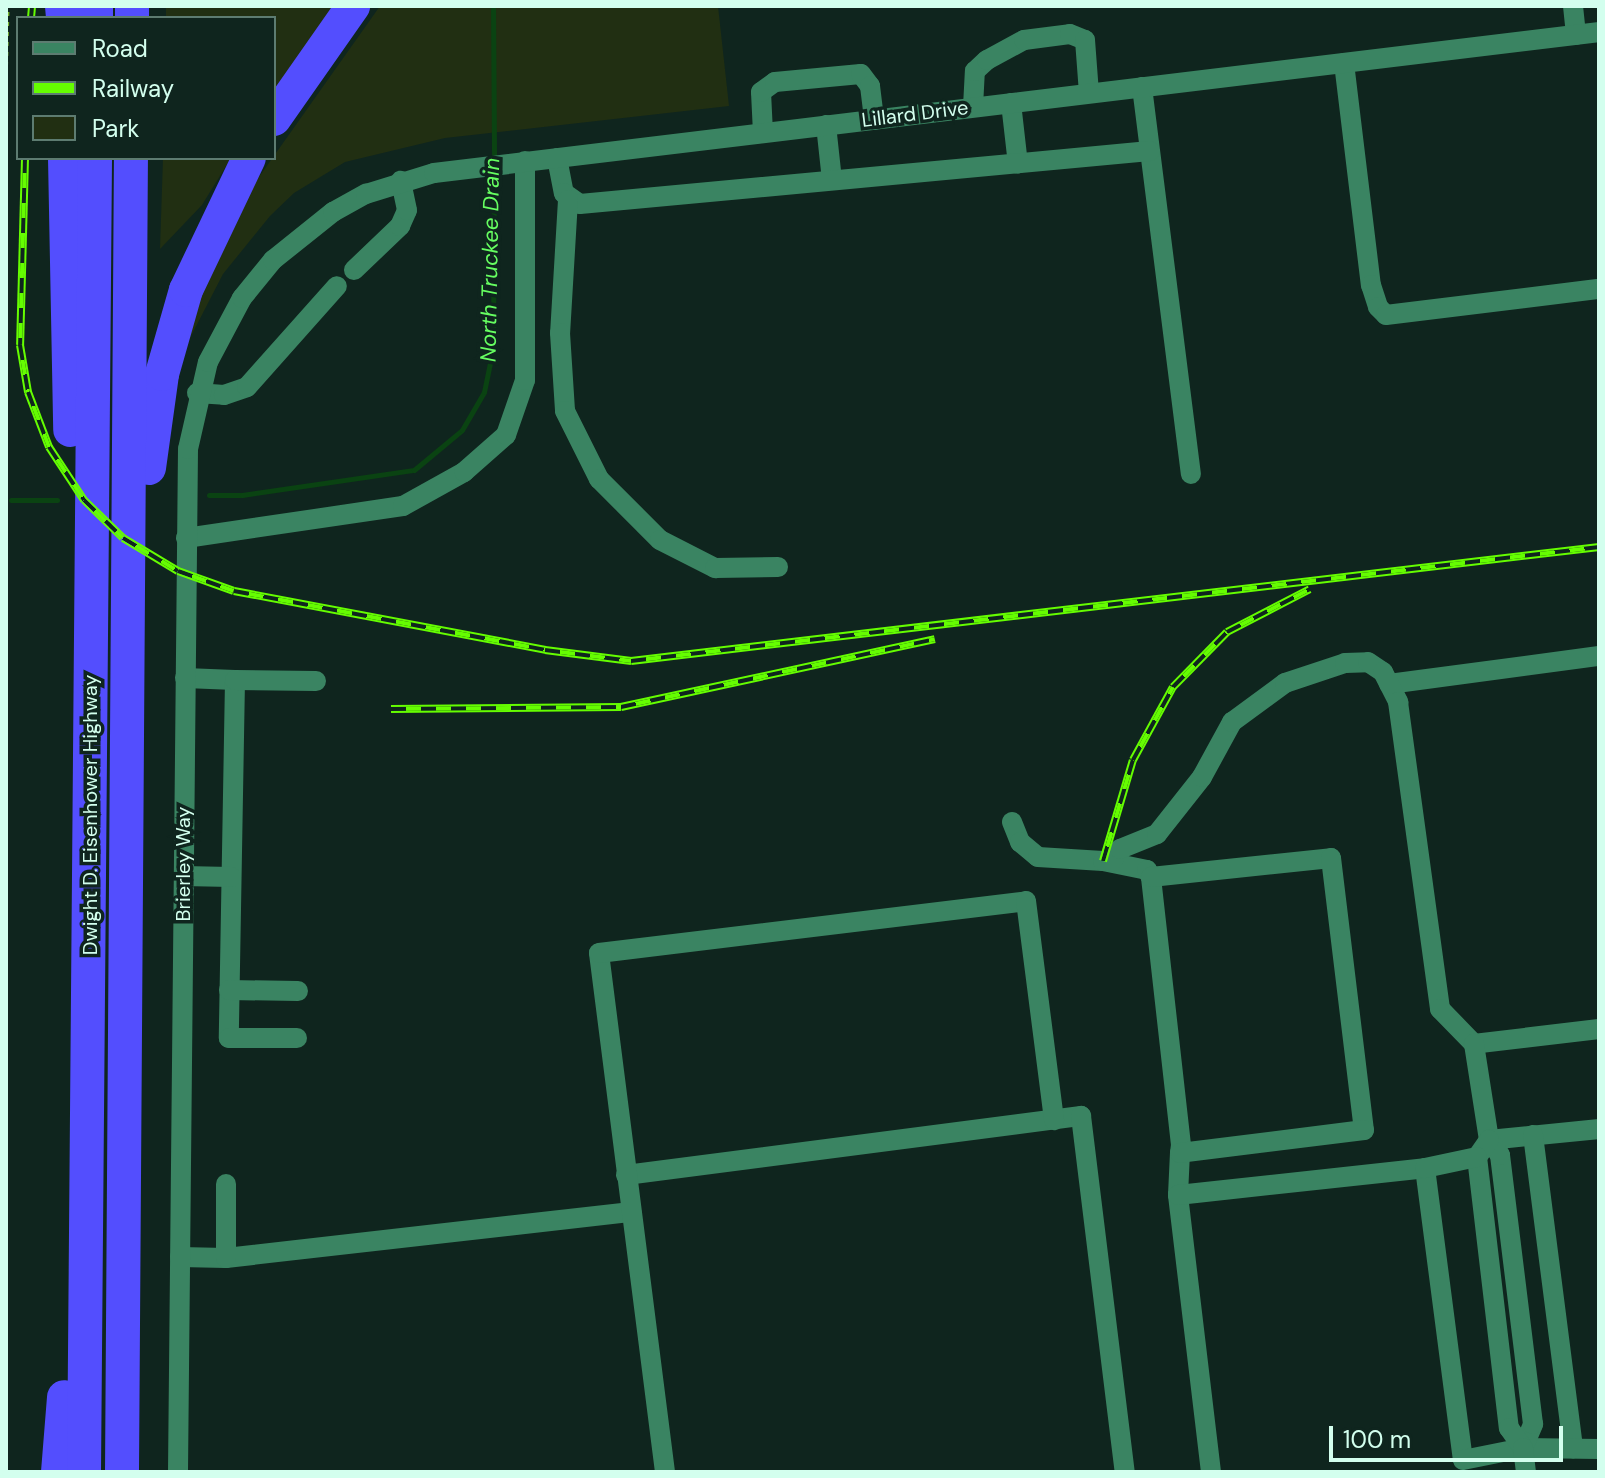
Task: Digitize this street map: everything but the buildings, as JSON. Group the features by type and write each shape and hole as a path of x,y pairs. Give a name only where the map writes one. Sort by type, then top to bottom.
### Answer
{"highway":[{"path":"276,116 353,6"},
{"path":"65,160 74,530 90,615"},
{"name":"Dwight D. Eisenhower Highway","path":"84,1472 95,160"},
{"name":"Dwight D. Eisenhower Highway","path":"122,1472 131,160"},
{"path":"126,844 135,769 148,473 162,374 202,248 248,160"},
{"path":"58,1472 72,1304 77,1065 90,1002"},
{"path":"123,1425 128,1472"}],"street":[{"path":"1573,6 1576,35"},
{"name":"Lillard Drive","path":"261,274 333,212 401,181 518,162 1599,32"},
{"path":"973,107 975,71 987,60 1024,40 1070,34 1085,40 1089,93"},
{"path":"1344,63 1371,285 1386,315 1599,289"},
{"path":"763,133 761,92 775,82 861,74 870,86 874,120"},
{"path":"1142,87 1191,474"},
{"path":"1011,103 1018,164"},
{"path":"826,125 832,180"},
{"path":"568,200 600,203 1150,151"},
{"path":"557,158 568,200 560,333 565,411 599,479 660,540 715,568 778,567"},
{"path":"186,538 403,506 464,472 506,435 521,400 526,368 518,162"},
{"path":"354,270 400,226 407,210 401,181"},
{"name":"Brierley Way","path":"178,1472 188,449 197,393 224,326 261,274"},
{"path":"197,393 224,395 247,387 337,286"},
{"path":"1389,684 1599,656"},
{"path":"1111,862 1120,849 1157,834 1202,777 1232,722 1285,683 1345,663 1368,662 1389,684 1398,702 1440,1009 1474,1044 1489,1140 1500,1155 1533,1424 1523,1448"},
{"path":"185,678 316,681"},
{"path":"235,680 229,1038 297,1038"},
{"path":"1012,822 1020,842 1038,857 1111,862 1147,870 1151,877 1180,1153 1178,1195 1211,1472"},
{"path":"1151,877 1331,858 1364,1130 1180,1153"},
{"path":"183,876 231,877"},
{"path":"665,1472 599,953 1026,901 1054,1120"},
{"path":"229,990 298,991"},
{"path":"1474,1044 1599,1029"},
{"path":"626,1175 1081,1116 1125,1472"},
{"path":"1526,1472 1523,1448 1509,1428 1477,1157 1489,1140 1599,1129"},
{"path":"1533,1135 1573,1448"},
{"path":"1178,1195 1425,1168 1477,1157"},
{"path":"1425,1168 1455,1466 1523,1448 1599,1449"},
{"path":"226,1184 226,1258"},
{"path":"180,1257 226,1258 631,1212"}],"path":[{"path":"6,85 8,6"}],"green space":[{"path":"166,6 334,6 276,89 276,16 166,16"},
{"path":"380,6 718,6 729,106 445,138 345,162 294,193 270,216 223,274 189,340 202,285 232,215 271,160 276,160 276,153"},
{"path":"163,160 230,160 202,205 160,249"}],"waterway":[{"name":"North Truckee Drain","path":"493,6 494,161"},
{"name":"North Truckee Drain","path":"209,495 242,495 414,470 462,430 484,392 493,348 494,171"},
{"name":"North Truckee Drain","path":"11,500 57,500"}],"railway":[{"path":"31,16 32,6"},
{"path":"25,160 20,345 28,392 49,447 84,500 123,538 178,571 234,591 545,650 631,661 1599,547"},
{"path":"1103,861 1133,760 1173,687 1227,632 1310,589"},
{"path":"391,709 621,707 935,639"}]}
